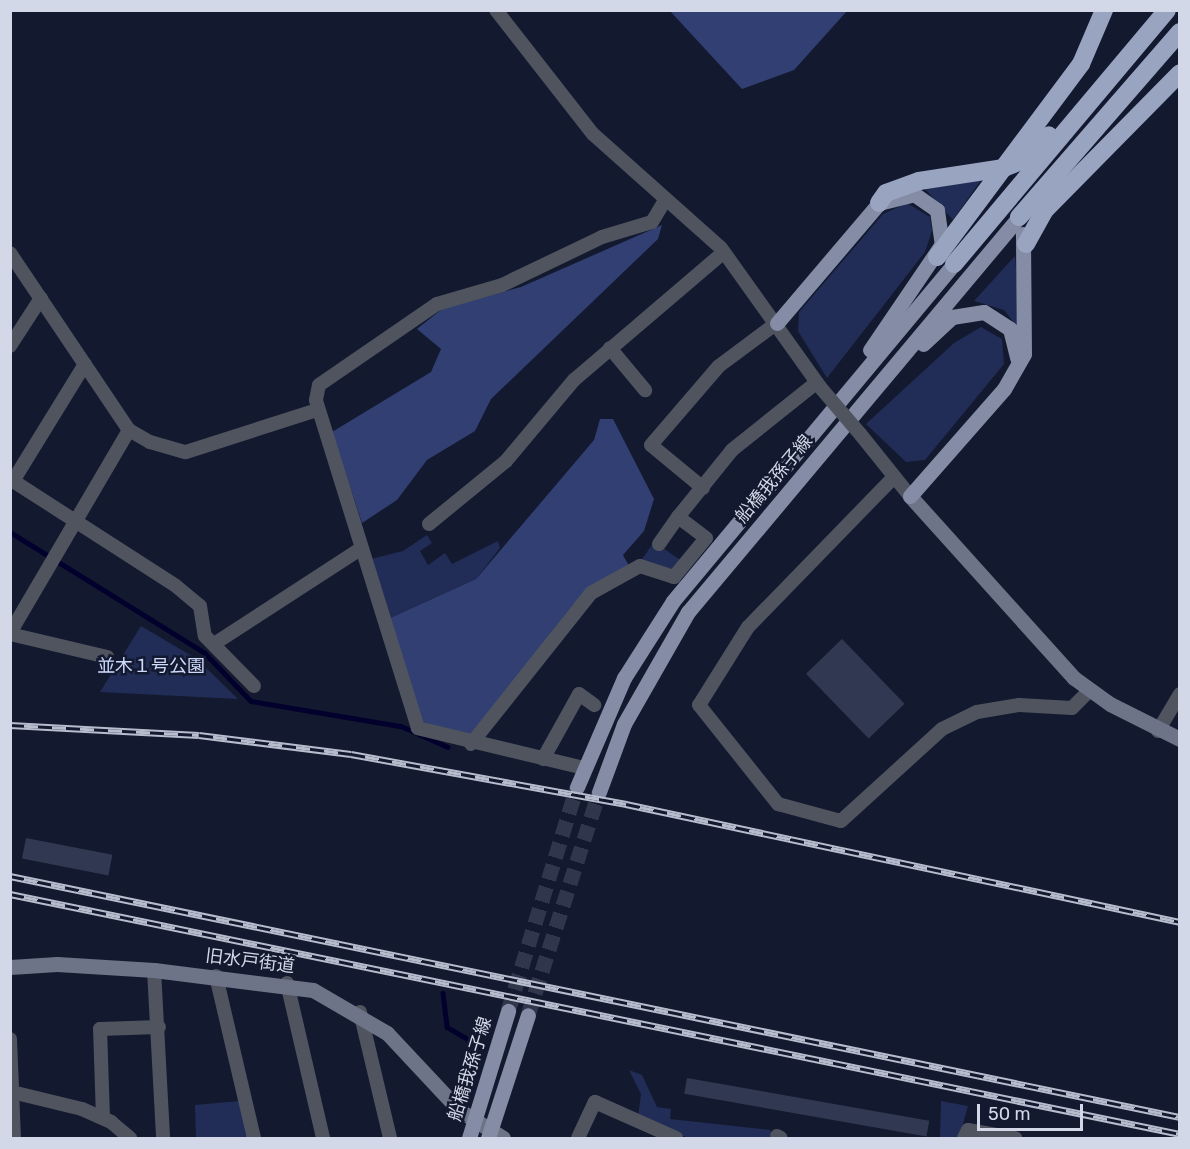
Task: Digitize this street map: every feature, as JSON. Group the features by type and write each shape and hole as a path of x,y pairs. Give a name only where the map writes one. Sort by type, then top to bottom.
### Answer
{"highway":[{"path":"945,260 1004,168 1081,64 1104,10"},
{"path":"945,260 1167,10"},
{"path":"1019,217 1179,32"},
{"path":"879,203 886,193 919,181 1004,168 1033,152 1108,67 1136,47"},
{"path":"1026,244 1045,210 1179,73"},
{"path":"1019,217 1045,210"}],"main road":[{"path":"777,323 879,203 914,194 931,204 941,221 945,260"},
{"path":"910,496 1012,376 1026,345 1026,244 1019,217"},
{"name":"船橋我孫子線","path":"599,792 624,724 688,612 1019,217"},
{"name":"船橋我孫子線","path":"577,787 647,638 712,542 846,392 945,260"},
{"path":"870,394 952,317 973,311 999,317 1010,329 1017,357 1012,376"},
{"name":"船橋我孫子線","path":"469,1138 508,1011"},
{"name":"船橋我孫子線","path":"493,1136 528,1015"}],"street":[{"path":"496,10 593,134 665,200 691,216 724,252 777,323 818,385 861,435 893,478 1089,691 1158,730 1179,739"},
{"path":"584,768 471,744 417,728 317,410 319,384 437,304 502,285 602,237 652,222 665,200"},
{"path":"429,524 499,468 574,380 724,252"},
{"path":"10,253 129,430 186,452 317,410"},
{"path":"10,346 41,298"},
{"path":"703,488 651,445 719,366 777,323"},
{"path":"610,348 645,390"},
{"path":"85,364 12,480 76,520 200,606 205,636 254,686"},
{"path":"658,543 732,450 818,385"},
{"path":"107,657 10,634 48,565 129,430"},
{"path":"893,478 748,627 699,705 778,804 841,821 942,729 977,712 1009,707 1072,708 1089,691"},
{"path":"471,744 591,593 640,566 674,577 712,542 678,517"},
{"path":"214,644 362,548"},
{"path":"543,759 579,694 594,705"},
{"path":"1158,730 1179,694"},
{"name":"旧水戸街道","path":"10,967 57,964 154,970 287,983 360,1012 409,1051 473,1121 493,1136"},
{"path":"154,970 159,1027 163,1138"},
{"path":"216,976 254,1138"},
{"path":"287,983 323,1138"},
{"path":"360,1012 390,1138"},
{"path":"103,1118 100,1029 159,1027"},
{"path":"11,1042 14,1138"},
{"path":"12,1092 103,1118 130,1138"},
{"path":"578,1138 595,1102 676,1138"},
{"path":"964,1138 969,1130 1015,1138"}],"green space":[{"path":"981,180 953,220 925,189"},
{"path":"907,203 930,217 932,231 925,252 827,378 798,331 799,312 883,214"},
{"path":"1015,256 1020,318 1018,328 1004,310 974,301"},
{"path":"981,327 1002,339 1004,364 925,460 906,462 866,424 954,343"},
{"path":"427,535 432,543 420,551 428,565 445,553 452,564 498,541 500,548 476,579 388,619 371,559 403,551"},
{"path":"654,542 682,561 674,572 640,562"},
{"name":"並木１号公園","path":"141,626 197,659 238,699 100,692"},
{"path":"629,1070 642,1075 657,1107 671,1109 670,1119 770,1130 776,1138 688,1138 638,1116 641,1094"},
{"path":"239,1101 248,1138 196,1138 195,1105"},
{"path":"941,1101 968,1106 959,1138 940,1138"}],"shaded area":[{"path":"670,11 847,11 794,70 742,89"},
{"path":"662,225 658,239 491,399 475,431 427,460 397,500 362,523 332,432 431,372 441,349 417,329 442,309 521,287"},
{"path":"600,419 613,419 654,499 644,531 623,555 629,566 588,589 571,607 471,737 420,721 388,619 476,579 594,440"}],"building":[{"path":"842,639 905,704 869,738 806,674"},
{"path":"26,838 112,855 108,875 22,859"},
{"path":"687,1078 929,1121 926,1136 684,1094"}],"waterway":[{"path":"10,532 205,653 251,701 401,726 448,747"},
{"path":"443,993 447,1027 483,1048"}],"tunnel":[{"path":"508,1011 577,787"},
{"path":"528,1015 599,792"}],"railway":[{"path":"10,725 199,735 351,754 626,804 1180,922"},
{"path":"10,876 1180,1117"},
{"path":"10,894 1180,1134"}]}
